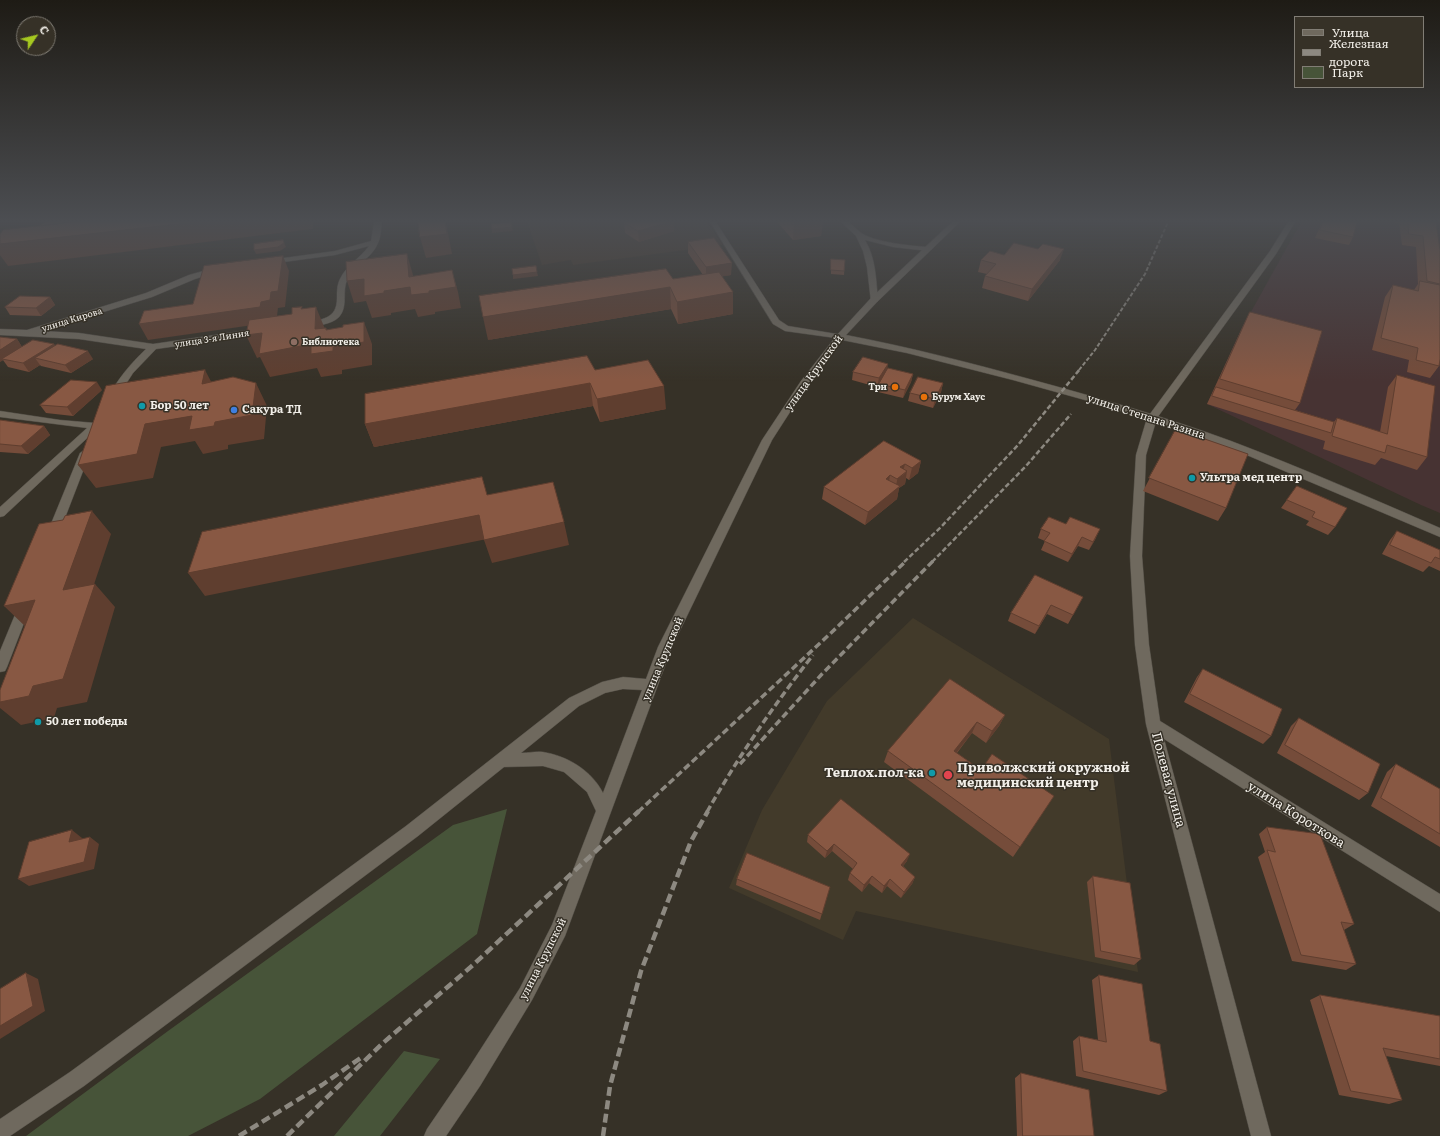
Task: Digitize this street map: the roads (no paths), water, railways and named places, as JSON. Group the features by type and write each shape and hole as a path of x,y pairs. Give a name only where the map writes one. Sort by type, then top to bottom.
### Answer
{"street":[{"name":"улица Кирова","path":"0,332 28,334 149,295 200,275"},
{"path":"295,326 325,321 335,316 339,311 342,282 345,275"},
{"name":"улица Степана Разина","path":"746,275 776,322 785,328 894,346 1062,391 1152,418 1225,443 1305,474 1440,533"},
{"path":"872,275 874,300"},
{"name":"улица Крупской","path":"434,1136 473,1079 526,994 560,930 665,647 767,440 804,384 840,336 900,275"},
{"name":"Полевая улица","path":"1255,275 1152,418 1141,455 1136,556 1142,644 1153,724 1261,1136"},
{"name":"улица 3-я Линия","path":"28,334 79,336 153,347 273,330"},
{"path":"107,407 120,383 153,347"},
{"path":"0,414 60,423 97,422"},
{"path":"0,513 97,422"},
{"path":"46,550 97,422"},
{"path":"0,667 29,594"},
{"path":"0,1131 77,1079 412,831 502,760 560,711 602,688 622,683 650,685"},
{"name":"улица Короткова","path":"1153,724 1440,904"},
{"path":"502,760 543,759 569,767 592,787 604,812"}],"railway":[{"path":"1079,370 1095,350 1144,275"},
{"path":"904,562 941,527 1018,445 1080,369"},
{"path":"932,562 1026,466 1071,414"},
{"path":"638,812 832,632 906,561"},
{"path":"740,764 822,674 933,561"},
{"path":"707,812 731,771 757,732 813,655"},
{"path":"287,1136 383,1043 473,965 639,811"},
{"path":"603,1136 610,1086 641,971 691,841 708,811"},
{"path":"239,1136 322,1085 362,1057"}],"place":[{"name":"Библиотека","path":"294,342"},
{"name":"Три","path":"895,387"},
{"name":"Бурум Хаус","path":"924,397"},
{"name":"Бор 50 лет","path":"142,406"},
{"name":"Сакура ТД","path":"234,410"},
{"name":"Ультра мед центр","path":"1192,478"},
{"name":"50 лет победы","path":"38,722"},
{"name":"Теплох.пол-ка","path":"932,773"},
{"name":"Приволжский окружной медицинский центр","path":"948,775"}]}
